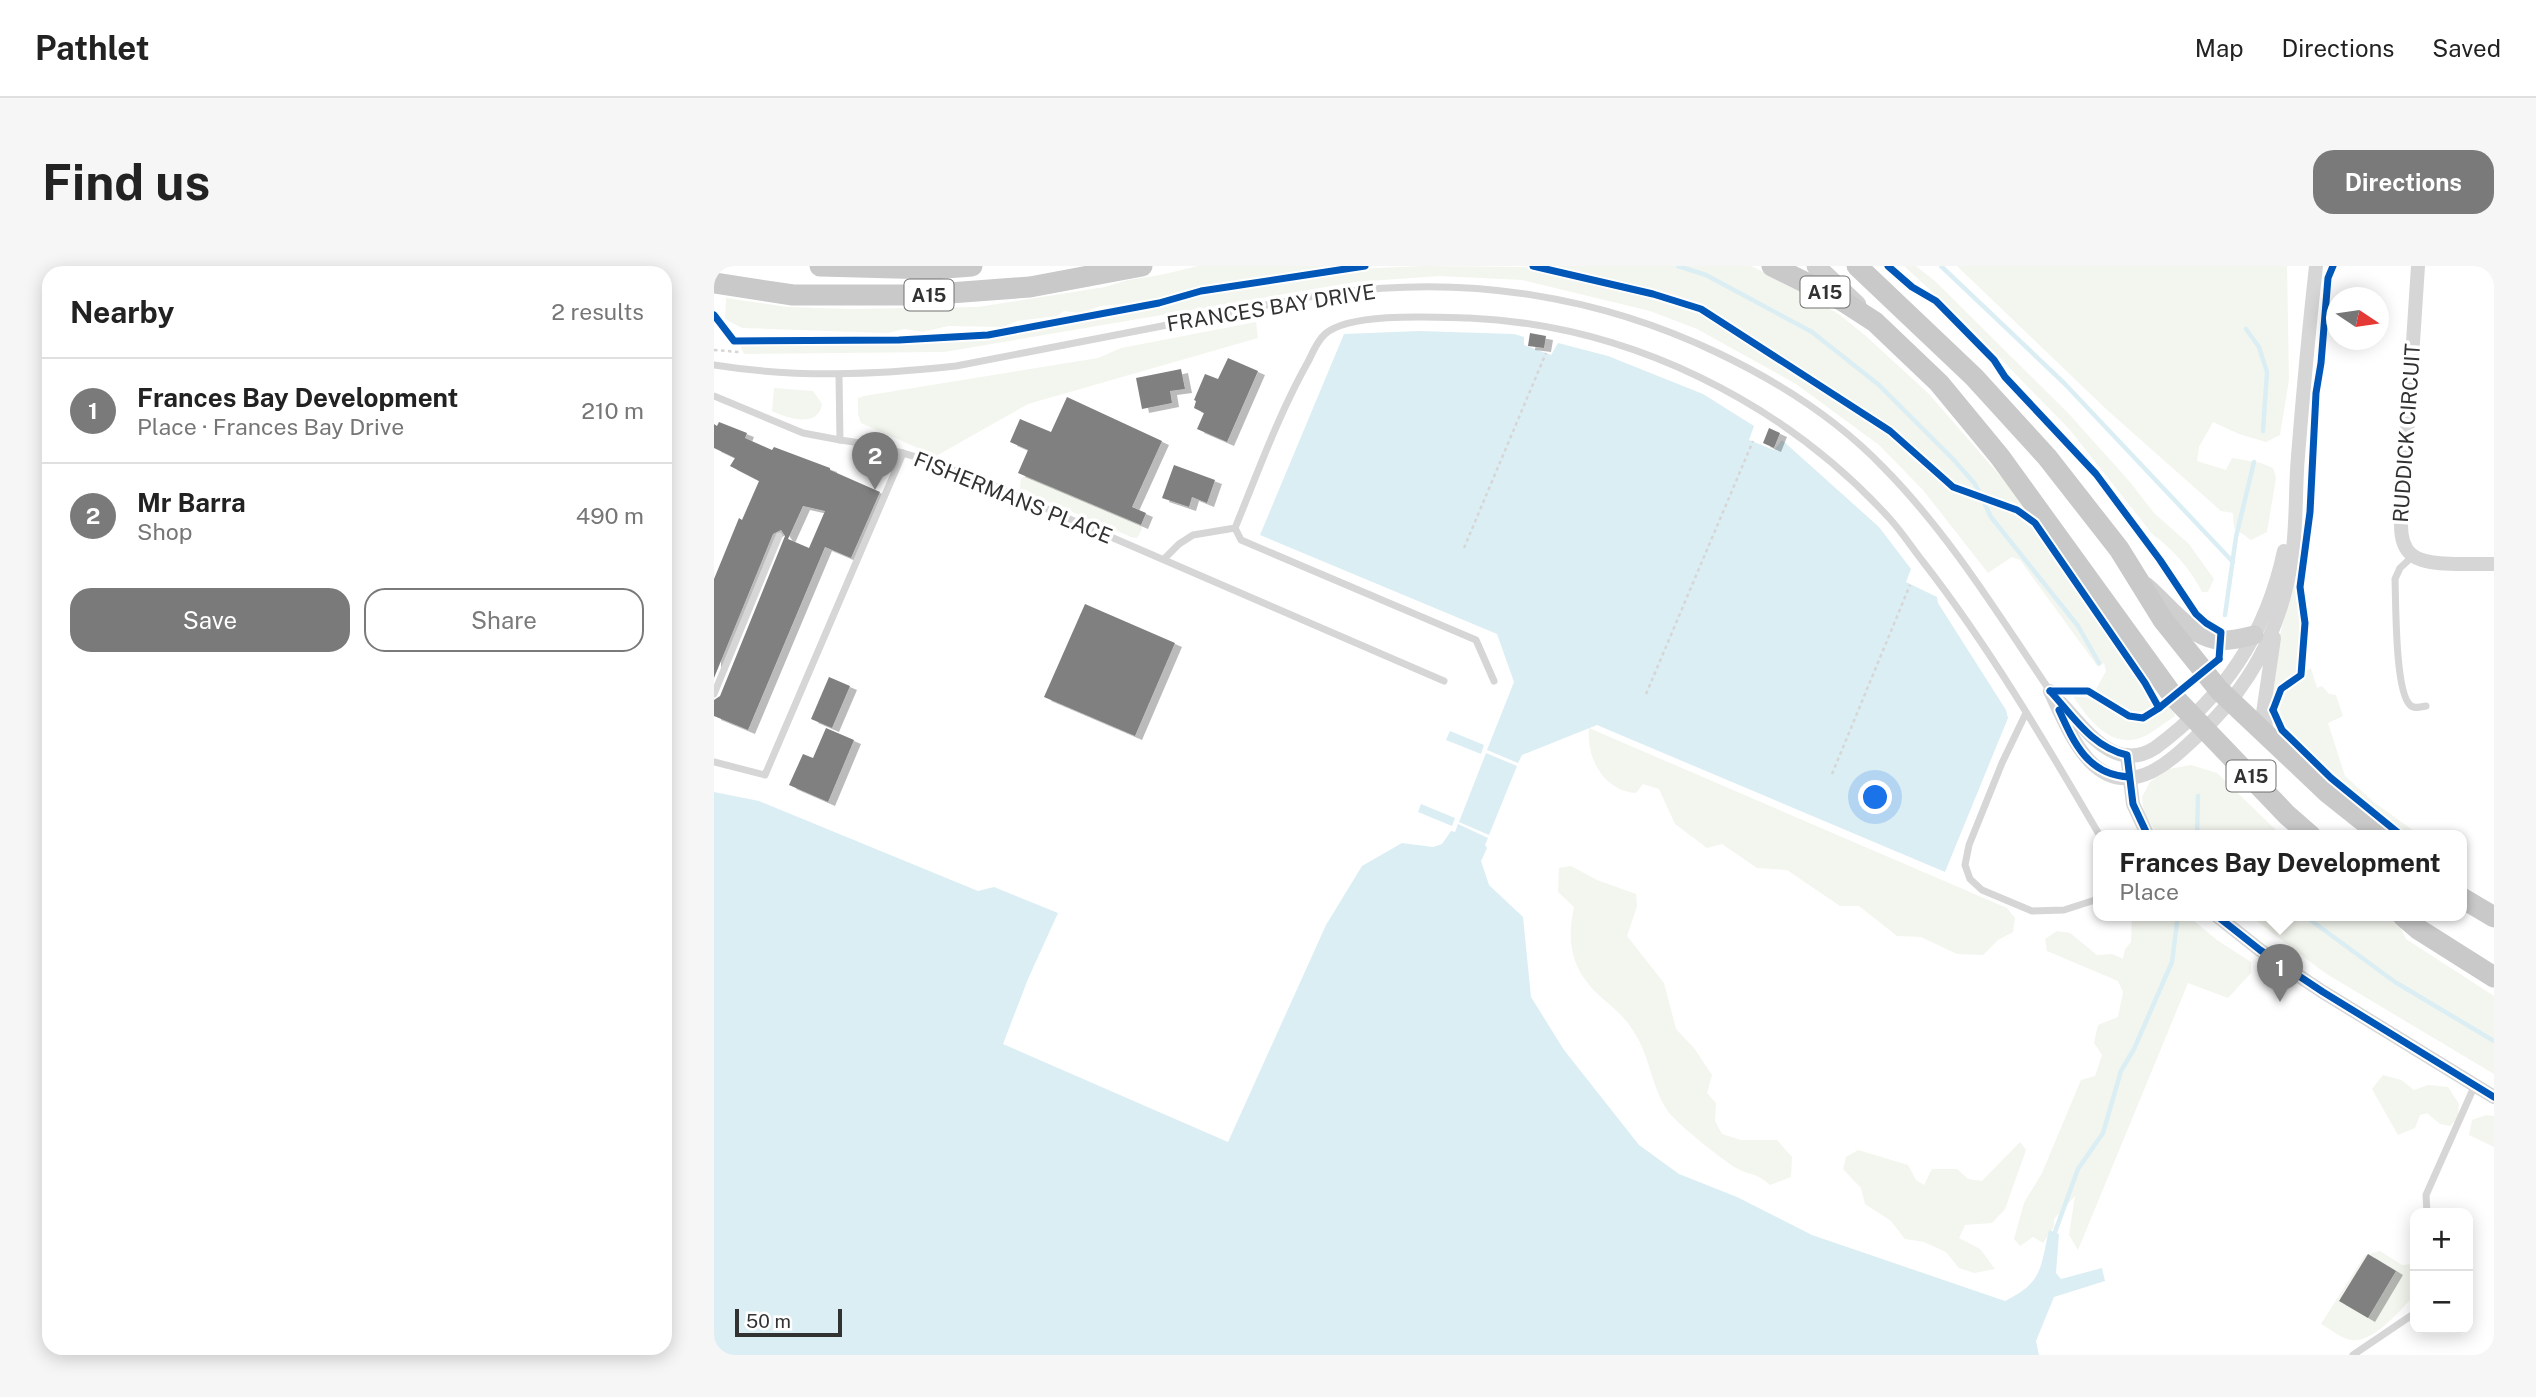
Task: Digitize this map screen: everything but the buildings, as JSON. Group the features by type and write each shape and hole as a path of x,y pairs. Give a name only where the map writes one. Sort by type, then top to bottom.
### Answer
{"main road":[{"name":"A15","path":"820,266 908,269 972,266"},
{"name":"A15","path":"714,283 793,295 923,295 1030,287 1142,266"},
{"name":"A15","path":"1772,266 1841,300 1875,322 1939,383 2000,457 2173,696 2304,830"},
{"path":"1857,266 1974,377 2047,457 2085,502 2141,583 2162,620 2225,696"},
{"name":"A15","path":"2225,696 2328,793 2374,830"},
{"path":"2467,901 2494,917"},
{"path":"2409,921 2494,977"}],"street":[{"path":"1816,266 1875,322"},
{"path":"2269,738 2263,713 2264,696 2292,558 2316,266"},
{"name":"RUDDICK CIRCUIT","path":"2413,556 2403,540 2401,524 2418,266"},
{"path":"2225,696 2274,590 2296,506"},
{"path":"2413,556 2440,563 2494,564"},
{"path":"2141,583 2200,635 2231,641 2254,635"},
{"path":"2129,777 2146,774 2162,766 2198,722 2225,696 2265,646 2282,599"},
{"name":"FRANCES BAY DRIVE","path":"2050,691 2096,742 2111,751 2127,755"},
{"name":"FRANCES BAY DRIVE","path":"2050,691 2073,740 2089,762 2108,774 2129,777"},
{"path":"2145,830 2136,813 2127,755 2149,751 2198,722"},
{"path":"2223,921 2260,950 2323,992 2494,1097"}],"lane":[{"name":"FRANCES BAY DRIVE","path":"714,365 745,370 839,376 897,373 956,366 1336,293 1410,287 1486,288 1577,302 1645,321 1714,350 1787,390 1840,428 1884,468 1964,562 2050,691"},
{"path":"1494,681 1476,639 1241,540 1235,528 1294,386 1322,336 1339,324 1431,317 1524,322 1557,328 1632,348 1687,370 1812,446 1856,484 1892,521 1960,609 2096,830"},
{"path":"839,376 840,440"},
{"name":"FISHERMANS PLACE","path":"714,396 803,433 903,453 980,481 1444,681"},
{"path":"714,762 765,775 903,453"},
{"path":"1164,559 1193,535 1235,528"},
{"path":"714,694 779,536"},
{"path":"2413,556 2400,568 2395,579 2400,686 2409,705 2417,708 2426,706"},
{"path":"2026,713 2002,763 1969,845 1965,865 1970,879 1982,890 2032,911 2064,910 2093,901"},
{"path":"2427,1208 2426,1195 2474,1087"},
{"path":"2353,1355 2410,1316"}],"path":[{"path":"734,341 745,370"},
{"path":"714,350 739,352"},
{"path":"1464,548 1546,353"},
{"path":"1646,694 1753,441"},
{"path":"1832,774 1910,585"}],"shaded area":[{"path":"1198,266 1341,266 1202,288 1163,300 1101,306 1080,313 1064,311 1057,316 1017,321 1003,327 948,326 923,332 904,329 888,333 742,328 725,319 726,298 787,307 978,307 1105,287"},
{"path":"1424,266 1525,267 1699,312 1888,433 1952,490 2017,513 2033,525 2142,685 2154,707 2146,711 2131,711 2095,691 2106,671 2104,663 2098,667 2020,560 2012,557 1988,573 1923,490 1879,445 1796,384 1697,329 1650,311 1522,280 1440,276 1355,282 944,352 744,354 740,345 900,343 987,337 1161,306 1202,294 1243,287 1354,269"},
{"path":"1550,266 1751,266 1789,284 1840,315 1929,394 2034,515 1955,484 1890,427 1703,306 1654,291"},
{"path":"1904,266 1916,266 1935,281 2069,414 2154,513 2189,544 2214,579 2208,592 2202,592 2181,560 2153,535 2070,430 1964,321"},
{"path":"1957,266 2287,266 2289,379 2280,435 2266,442 2213,422 2199,447 2197,461 2226,470 2232,458 2273,468 2276,478 2267,532 2251,540 2234,528 2233,513 2221,511 2106,409"},
{"path":"1256,322 1258,338 1028,404 936,456 861,423 858,414 858,398 864,396 1098,358 1121,348"},
{"path":"1419,331 1514,334 1524,337 1524,345 1551,355 1558,343 1608,356 1703,394 1754,426 1749,440 1774,450 1782,440 1879,527 1911,569 1906,582 1937,597 1938,603 2006,710 2008,718 1945,872 1597,725 1522,755 1518,763 1487,750 1514,682 1497,634 1260,535 1344,334"},
{"path":"774,388 813,391 822,404 819,412 815,417 801,420 772,411"},
{"path":"1025,476 1141,525 1142,529 1137,538 1131,537 1035,496 1020,489 1021,478"},
{"path":"2299,566 2302,567 2299,587 2303,624 2298,670 2295,676 2279,688 2272,703 2269,703 2279,638"},
{"path":"2311,668 2317,688 2322,686 2329,694 2336,695 2343,716 2328,723 2345,776 2375,803 2413,830 2401,830 2355,795 2312,758 2282,722 2277,708 2279,698"},
{"path":"2073,696 2093,698 2130,719 2144,720 2170,705 2175,716 2147,735 2123,740 2113,737 2094,724"},
{"path":"1589,728 2007,908 2015,918 2013,932 1998,940 1983,955 1957,954 1921,937 1897,936 1859,906 1840,906 1787,870 1757,868 1722,844 1707,848 1675,824 1659,789 1643,784 1636,793 1625,791 1606,779 1594,761"},
{"path":"1450,731 1484,745 1481,754 1446,740"},
{"path":"1486,753 1517,766 1489,835 1459,822"},
{"path":"2191,765 2217,773 2276,830 2154,830 2144,813 2142,797 2150,782 2169,769"},
{"path":"714,792 759,801 978,891 994,887 1058,913 1028,979 1003,1044 1228,1142 1326,925 1362,866 1402,843 1433,847 1442,844 1451,831 1455,832 1458,824 1488,838 1481,861 1489,885 1523,917 1531,997 1564,1050 1639,1145 1679,1174 1737,1197 1812,1235 2005,1301 2027,1287 2038,1273 2049,1230 2059,1234 2056,1273 2061,1279 2102,1268 2105,1281 2054,1297 2036,1341 2039,1355 714,1355"},
{"path":"1421,804 1455,818 1452,826 1418,812"},
{"path":"1571,866 1597,880 1636,894 1637,906 1627,936 1664,983 1676,1029 1694,1048 1712,1075 1707,1093 1716,1103 1715,1121 1722,1134 1741,1140 1777,1140 1792,1157 1791,1177 1770,1185 1757,1176 1738,1169 1693,1135 1665,1107 1642,1046 1633,1030 1592,988 1578,967 1571,945 1574,907 1558,892 1559,868"},
{"path":"2132,921 2194,921 2251,962 2251,973 2228,998 2188,983 2078,1250 2069,1235 2075,1196 2054,1219 2054,1227 2043,1243 2033,1237 2020,1246 2014,1239 2024,1203 2042,1173 2081,1080 2095,1076 2102,1055 2094,1043 2098,1025 2118,1017 2123,992 2118,981 2047,951 2045,939 2057,931 2070,933 2097,955 2112,954 2123,959 2125,949 2131,942"},
{"path":"2257,921 2394,921 2399,924 2406,939 2494,996 2494,1074 2325,973"},
{"path":"2383,1075 2401,1080 2414,1090 2428,1085 2448,1087 2459,1104 2458,1118 2450,1126 2440,1124 2427,1113 2420,1115 2415,1128 2398,1135 2372,1089"},
{"path":"2486,1115 2494,1116 2494,1147 2469,1135 2472,1120"},
{"path":"2020,1142 2026,1150 2005,1209 1992,1223 1965,1225 1959,1238 1980,1249 1995,1269 1974,1273 1959,1268 1946,1252 1924,1242 1905,1239 1891,1221 1865,1204 1861,1188 1843,1169 1846,1157 1858,1150 1908,1165 1916,1180 1924,1185 1932,1169 1957,1169 1968,1179 1982,1181"},
{"path":"2380,1251 2402,1265 2410,1264 2410,1300 2377,1331 2368,1337 2351,1340 2321,1324 2365,1255"}],"waterway":[{"path":"1678,266 1706,275 1812,332 1879,385 1975,484 1991,517 2078,626 2099,663"},
{"path":"1941,266 2064,383 2233,562"},
{"path":"2246,329 2259,347 2267,372 2263,431"},
{"path":"2225,615 2236,537 2254,462"},
{"path":"2197,830 2198,796"},
{"path":"2312,921 2395,982 2494,1041"},
{"path":"2055,1232 2078,1169 2103,1133 2121,1071 2134,1049 2172,962 2177,922"}],"cycle path":[{"path":"714,315 734,341 899,340 988,335 1159,303 1201,291 1365,266"},
{"path":"1533,266 1653,294 1701,309 1890,431 1953,487 2017,510 2035,523 2145,683 2159,708"},
{"path":"1888,266 1912,287 1936,301 1994,360 2005,377 2096,474 2196,614 2221,632 2219,659"},
{"path":"2273,710 2281,689 2301,675 2305,623 2300,587 2310,512 2316,393 2328,278 2333,266"},
{"path":"2050,691 2088,691 2129,716 2143,718 2219,659"},
{"path":"2050,691 2093,738 2127,755 2133,804 2145,830"},
{"path":"2059,710 2070,734 2093,764 2115,775 2129,777"},
{"path":"2273,710 2282,730 2331,778 2395,830"},
{"path":"2223,921 2260,950 2323,992 2494,1097"}],"place":[{"name":"Mr Barra","path":"875,490"},
{"name":"Frances Bay Development","path":"2280,1002"}]}
